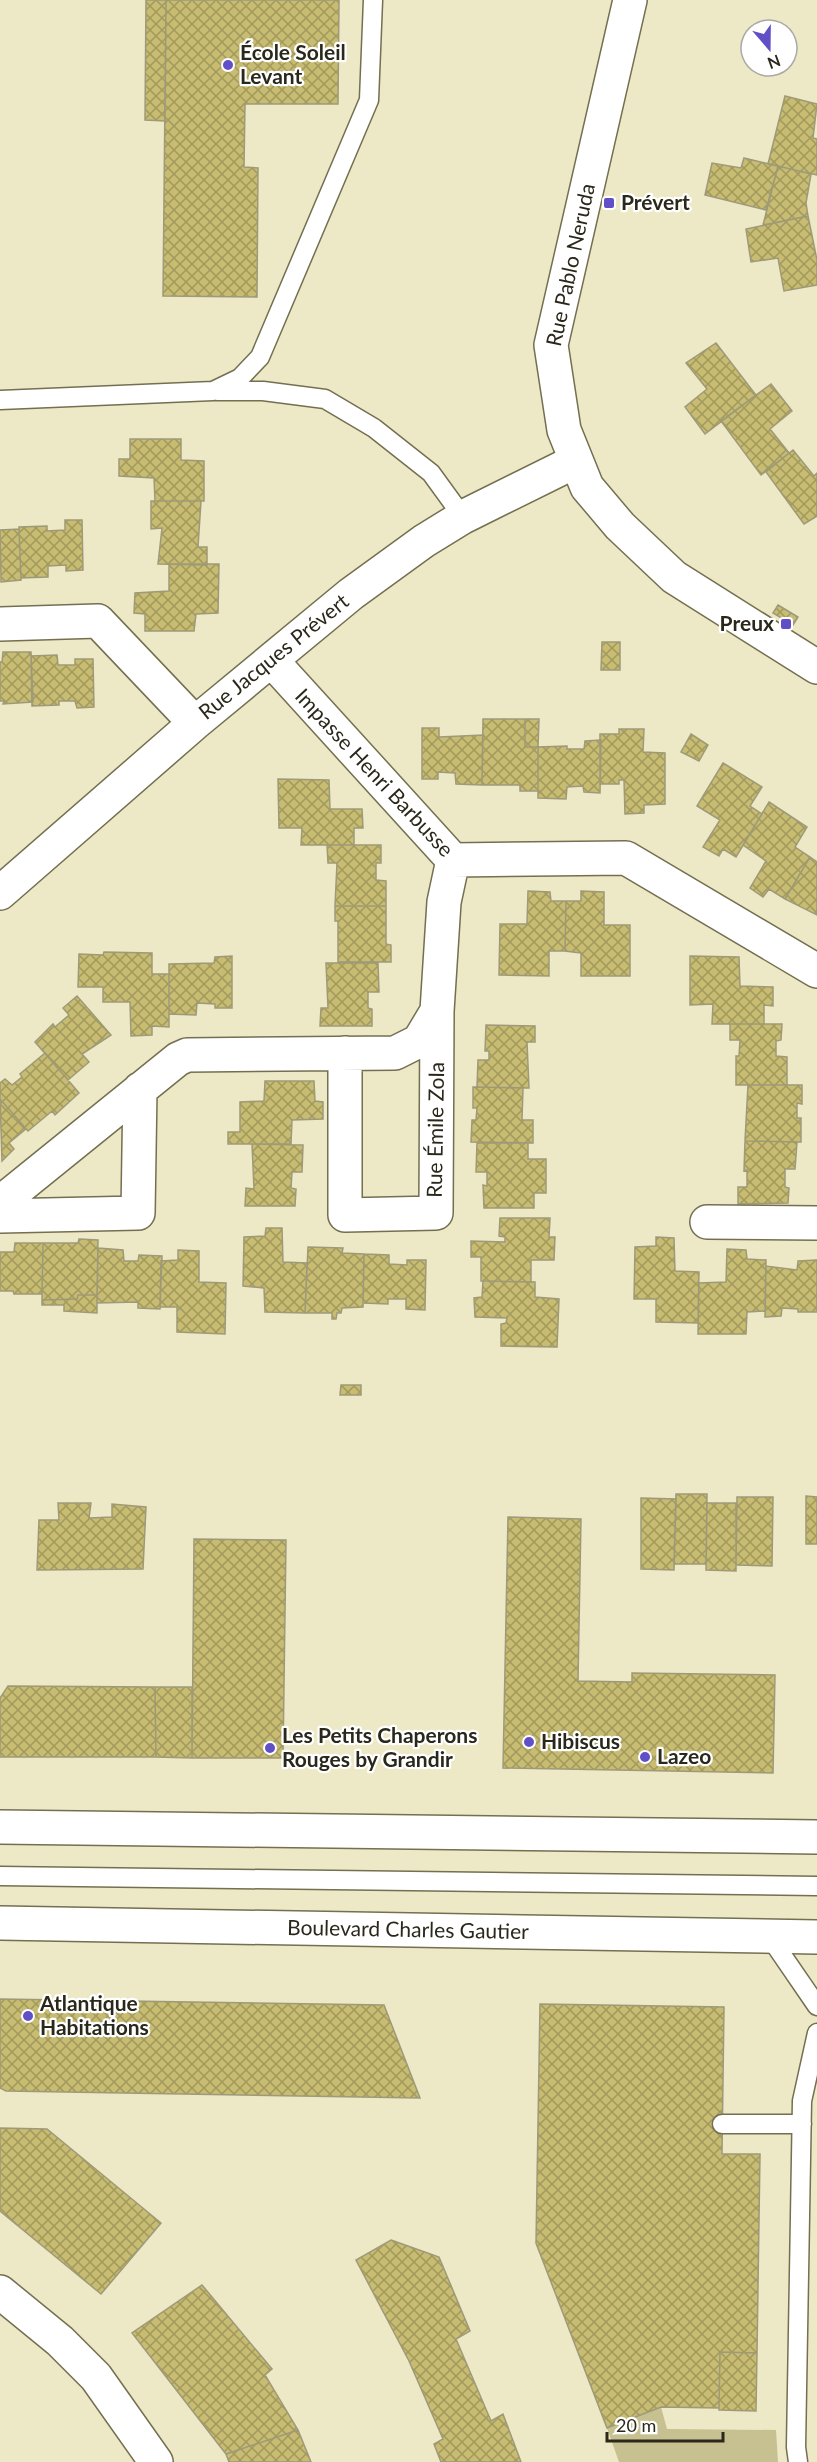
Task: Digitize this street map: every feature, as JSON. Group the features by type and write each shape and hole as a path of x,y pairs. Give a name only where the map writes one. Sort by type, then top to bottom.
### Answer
{"street":[{"name":"Rue Pablo Neruda","path":"630,0 550,345 559,406 587,487 620,526 674,576 817,667"},
{"name":"Rue Jacques Prévert","path":"0,892 195,723 351,594 424,541 463,517 576,460"},
{"path":"0,624 98,621 195,723"},
{"name":"Impasse Henri Barbusse","path":"272,661 453,860 626,858 817,971"},
{"name":"Rue Émile Zola","path":"345,1053 345,1215 436,1213 437,1011 444,902 453,860"},
{"name":"Rue Émile Zola","path":"0,1203 140,1089 178,1059 187,1055 395,1053 410,1048 425,1033 437,1011"},
{"path":"0,1216 138,1213 140,1089"},
{"path":"707,1222 817,1223"},
{"path":"0,1827 817,1837"},
{"name":"Boulevard Charles Gautier","path":"0,1923 817,1937"},
{"path":"0,2292 60,2341 96,2377 156,2462"}],"lane":[{"path":"213,391 240,378 261,357 369,100 373,0"},
{"path":"0,400 213,391 263,391 324,399 374,428 431,473 463,517"},
{"path":"0,1876 817,1886"},
{"path":"768,1936 817,2006"},
{"path":"798,2462 796,2447 802,2101 817,2033"},
{"path":"722,2124 802,2124"}],"shaded area":[{"path":"661,2407 667,2429 776,2430 778,2462 619,2462 607,2428"}],"building":[{"path":"146,0 166,0 165,121 145,120"},
{"path":"166,0 339,0 338,104 245,104 244,167 258,168 257,297 163,296"},
{"path":"785,96 817,104 813,138 817,139 817,175 768,164"},
{"path":"744,158 778,166 766,210 705,195 712,163 741,168"},
{"path":"778,166 811,174 806,203 808,216 763,225"},
{"path":"808,216 817,260 817,285 784,291 778,258 751,262 746,229"},
{"path":"716,343 756,395 705,434 685,407 707,389 686,363"},
{"path":"771,384 792,411 770,429 789,453 761,475 721,421"},
{"path":"130,439 181,439 181,460 204,461 204,501 155,501 154,478 119,476 119,459 130,459"},
{"path":"793,450 814,476 817,473 817,516 804,524 766,472"},
{"path":"151,501 201,501 198,547 207,547 207,565 158,564 162,528 151,529"},
{"path":"65,520 82,520 83,570 66,571 66,565 48,566 48,577 21,578 19,527 47,526 47,531 65,530"},
{"path":"19,529 21,580 1,582 0,530"},
{"path":"169,564 219,564 218,613 196,614 194,631 145,631 145,614 134,613 135,593 169,591"},
{"path":"778,605 798,617 793,625 773,613"},
{"path":"602,642 620,642 620,670 601,670"},
{"path":"3,652 31,652 33,702 3,704 4,701 0,701 0,662 2,662"},
{"path":"57,655 58,665 75,665 75,659 93,659 94,707 77,708 75,701 59,701 59,705 32,706 31,656"},
{"path":"483,719 525,719 525,747 538,747 538,791 520,791 520,785 482,785"},
{"path":"525,719 539,719 538,747 525,747"},
{"path":"422,728 439,728 439,737 483,735 482,785 456,784 455,773 438,772 438,779 422,779"},
{"path":"619,729 644,729 643,752 665,753 665,804 644,805 644,813 625,814 624,780 619,780 619,784 600,784 600,734 619,734"},
{"path":"691,734 708,745 699,761 681,752"},
{"path":"601,740 600,793 584,792 583,786 567,787 566,799 538,798 538,747 567,746 567,749 584,749 585,741"},
{"path":"723,763 762,787 750,806 762,814 736,857 723,849 719,856 703,847 720,820 697,806"},
{"path":"278,779 329,780 330,809 362,809 363,828 354,828 354,845 301,845 302,828 279,828"},
{"path":"769,802 807,827 795,847 810,857 785,899 769,889 763,897 750,888 766,861 743,845"},
{"path":"327,845 381,845 381,863 376,863 376,880 386,881 386,906 335,906 337,863 328,863"},
{"path":"810,857 817,862 817,915 785,899"},
{"path":"528,891 550,892 551,901 566,901 565,951 549,951 549,976 499,975 500,924 527,924"},
{"path":"581,891 604,892 604,925 630,925 630,976 581,976 581,953 565,951 566,901 581,901"},
{"path":"335,906 386,906 386,944 391,945 391,962 338,962 338,921 335,921"},
{"path":"104,952 152,953 152,974 169,974 169,1027 152,1026 152,1035 131,1036 130,1002 103,1002 103,987 78,987 79,954 103,955"},
{"path":"232,956 232,1008 215,1008 215,1004 197,1003 196,1015 169,1014 169,964 214,963 215,957"},
{"path":"690,956 739,957 740,986 773,987 773,1006 764,1005 764,1024 712,1024 713,1004 690,1005"},
{"path":"326,963 378,963 379,992 368,992 368,1008 372,1009 372,1026 320,1026 321,1008 328,1008"},
{"path":"77,996 111,1035 82,1054 89,1062 68,1080 35,1042 53,1024 55,1027 69,1015 63,1008"},
{"path":"730,1024 782,1024 781,1040 776,1041 776,1056 787,1057 787,1085 736,1085 736,1056 739,1056 740,1040 730,1040"},
{"path":"486,1025 535,1026 535,1042 527,1042 529,1088 477,1087 478,1060 489,1060 489,1051 485,1051"},
{"path":"45,1053 79,1093 55,1115 52,1111 28,1131 0,1099 0,1083 5,1079 12,1085 22,1077 20,1074"},
{"path":"265,1081 314,1081 315,1101 323,1102 323,1119 292,1120 291,1144 228,1144 228,1132 240,1132 240,1102 264,1101"},
{"path":"748,1085 802,1085 802,1104 797,1103 797,1118 801,1118 801,1142 745,1141"},
{"path":"473,1087 523,1088 522,1120 533,1120 533,1143 471,1142 472,1120 476,1120 477,1108 473,1108"},
{"path":"0,1099 26,1129 9,1143 14,1149 2,1161"},
{"path":"745,1141 797,1142 795,1169 785,1169 785,1187 789,1188 788,1203 738,1204 738,1187 747,1187 747,1170 744,1171"},
{"path":"477,1143 528,1143 528,1159 546,1159 546,1193 534,1193 534,1208 484,1208 483,1185 487,1186 487,1172 476,1172"},
{"path":"252,1144 303,1145 302,1172 292,1172 291,1188 296,1189 295,1206 245,1206 246,1188 254,1189"},
{"path":"500,1218 550,1218 549,1237 555,1237 554,1260 531,1260 531,1282 481,1281 481,1257 471,1257 471,1241 505,1242 505,1237 499,1236"},
{"path":"266,1228 282,1228 283,1262 307,1263 305,1313 265,1312 264,1288 243,1286 244,1237 265,1236"},
{"path":"656,1237 674,1238 675,1271 699,1272 698,1323 656,1322 656,1299 634,1299 635,1247 656,1246"},
{"path":"79,1239 98,1240 97,1295 78,1295 77,1299 42,1300 43,1243 78,1243"},
{"path":"15,1243 43,1243 42,1294 14,1294 13,1291 0,1291 0,1252 14,1252"},
{"path":"308,1247 343,1248 342,1253 364,1254 363,1307 342,1308 341,1313 337,1313 336,1319 332,1319 332,1313 305,1313"},
{"path":"98,1248 123,1250 124,1261 138,1261 139,1255 162,1256 160,1309 138,1308 138,1302 97,1303"},
{"path":"727,1249 746,1250 747,1259 766,1260 765,1311 747,1312 746,1334 698,1334 699,1283 726,1282"},
{"path":"178,1250 199,1251 199,1282 226,1283 225,1334 177,1332 177,1307 160,1307 161,1261 178,1260"},
{"path":"364,1254 389,1255 389,1264 407,1265 407,1260 426,1260 425,1310 406,1309 406,1299 388,1299 388,1304 363,1303"},
{"path":"817,1260 817,1312 798,1312 798,1309 782,1308 781,1316 765,1317 766,1266 797,1270 798,1261"},
{"path":"483,1281 535,1282 535,1297 559,1299 557,1347 501,1346 501,1324 506,1323 507,1318 475,1317 474,1298 482,1297"},
{"path":"78,1295 97,1295 97,1313 64,1311 64,1305 42,1305 42,1300 77,1299"},
{"path":"341,1385 361,1385 361,1395 340,1395"},
{"path":"676,1494 707,1494 706,1564 674,1564"},
{"path":"806,1496 817,1497 817,1544 806,1544"},
{"path":"737,1497 773,1497 772,1566 736,1565"},
{"path":"641,1498 676,1499 674,1570 641,1569"},
{"path":"58,1503 91,1503 89,1518 112,1517 112,1504 146,1507 143,1569 37,1570 39,1520 59,1520"},
{"path":"707,1503 736,1503 736,1571 706,1570"},
{"path":"508,1517 581,1519 578,1681 632,1682 632,1673 775,1675 773,1773 503,1768"},
{"path":"194,1539 286,1540 283,1758 192,1758"},
{"path":"8,1686 155,1687 156,1757 0,1757 0,1698"},
{"path":"155,1687 192,1687 192,1758 156,1757"},
{"path":"0,1999 384,2005 420,2098 6,2091 0,2088"},
{"path":"540,2004 724,2007 722,2154 760,2154 757,2353 720,2352 719,2408 661,2407 607,2428 536,2243"},
{"path":"0,2128 47,2129 161,2223 101,2294 0,2211"},
{"path":"391,2240 439,2257 470,2331 456,2339 491,2421 503,2414 521,2462 441,2462 434,2444 443,2439 409,2361 356,2260"},
{"path":"202,2285 272,2369 265,2375 298,2430 226,2454 132,2333"},
{"path":"720,2352 757,2353 756,2411 719,2410"},
{"path":"298,2430 311,2462 229,2462 226,2454"}],"place":[{"name":"École Soleil Levant","path":"228,65"},
{"name":"Prévert","path":"609,203"},
{"name":"Preux","path":"786,624"},
{"name":"Hibiscus","path":"529,1742"},
{"name":"Les Petits Chaperons Rouges by Grandir","path":"270,1748"},
{"name":"Lazeo","path":"645,1757"},
{"name":"Atlantique Habitations","path":"28,2016"}]}
